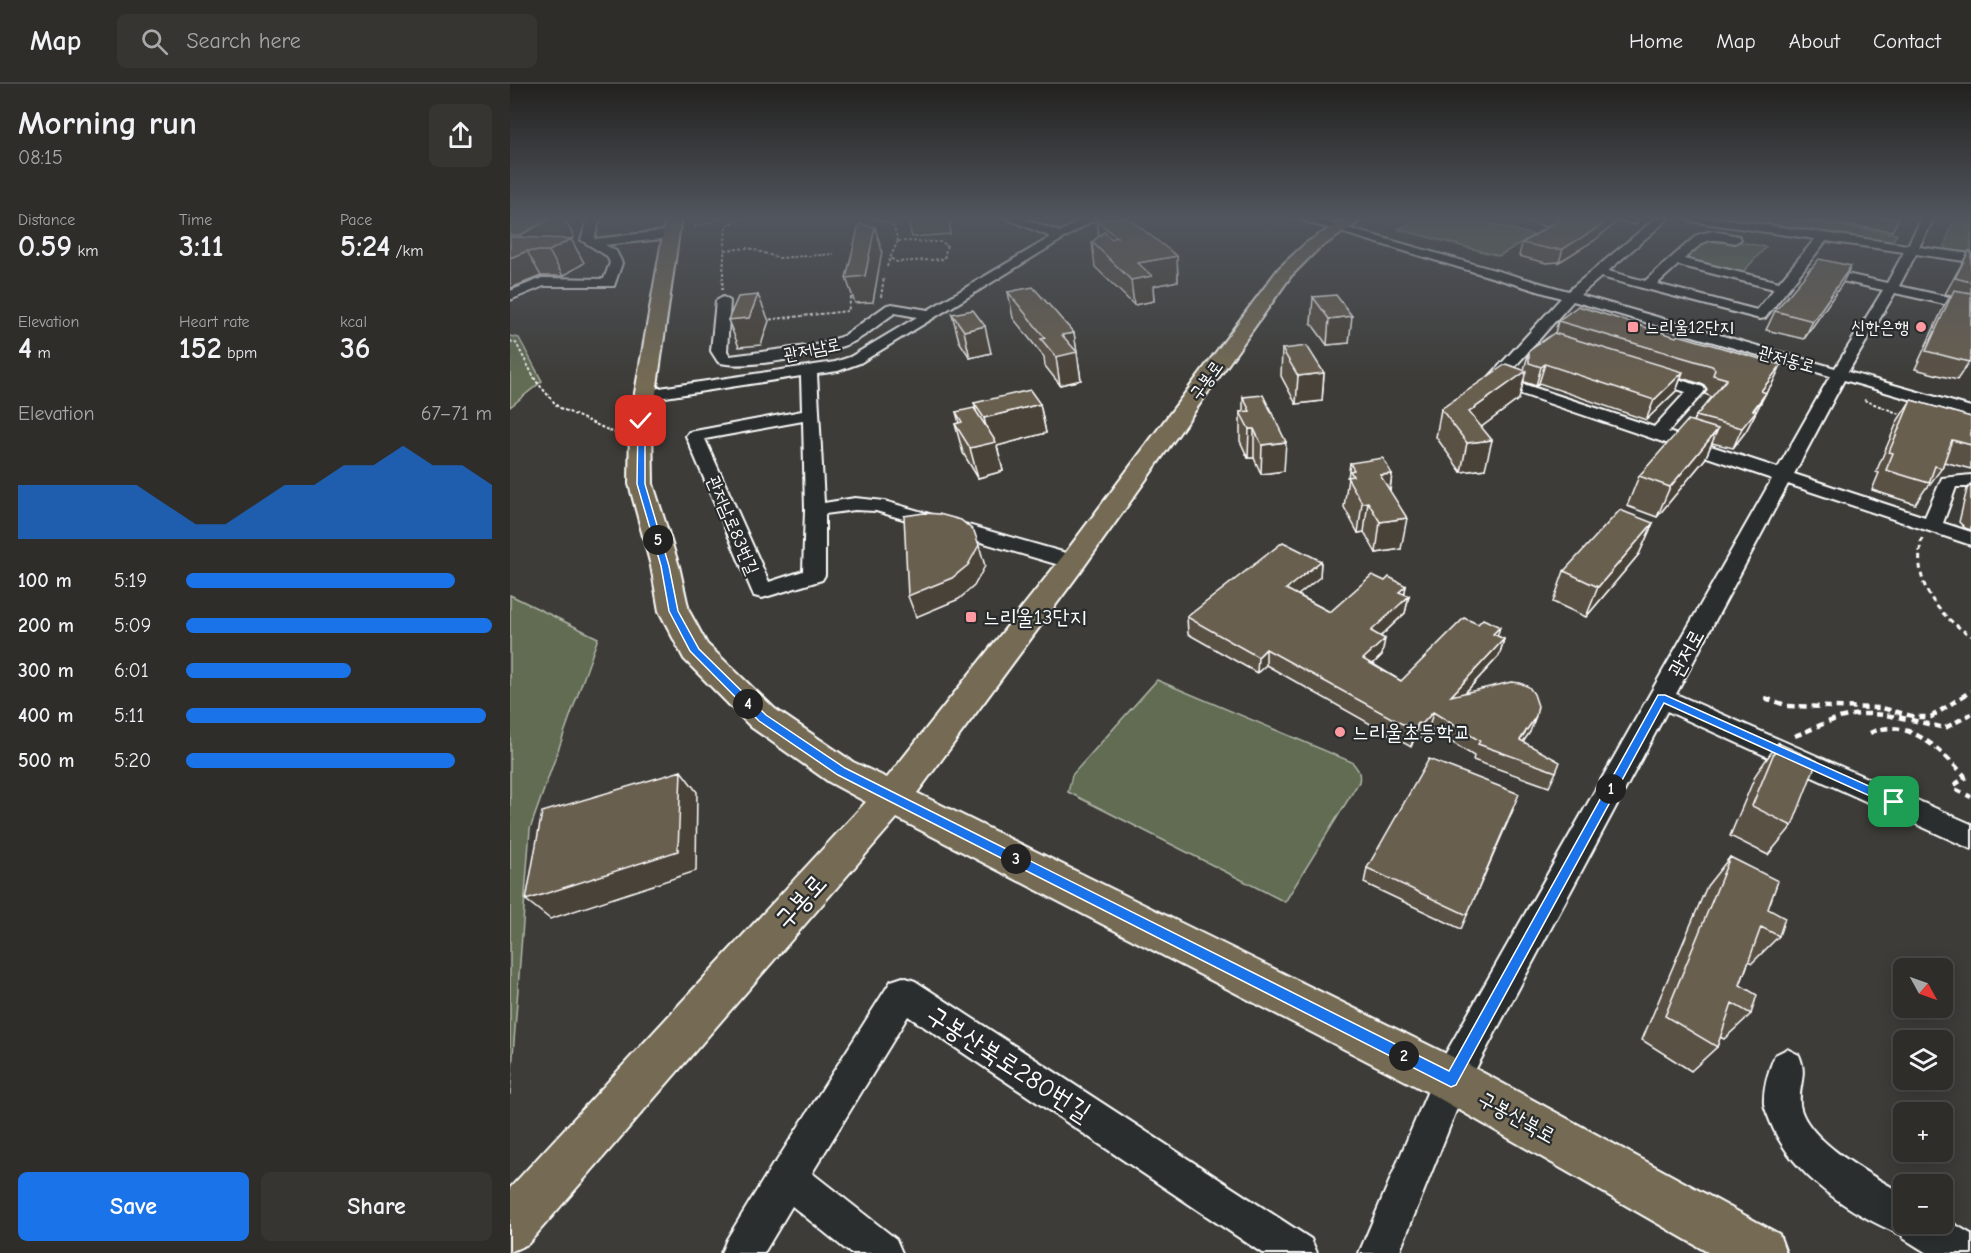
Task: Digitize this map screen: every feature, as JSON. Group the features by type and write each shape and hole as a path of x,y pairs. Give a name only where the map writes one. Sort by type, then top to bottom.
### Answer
{"main road":[{"name":"구봉산북로","path":"665,273 641,421 641,484 665,566 674,611 695,651 763,718 842,772 1451,1080 1760,1253"},
{"name":"구봉로","path":"510,1226 893,797 1073,562 1285,273"}],"street":[{"path":"510,296 542,282 609,283 613,273"},
{"name":"관저남로","path":"646,395 838,366 855,360 1002,273"},
{"name":"관저동로","path":"1495,273 1569,297 1971,412"},
{"path":"1596,273 1569,297 1495,380 1783,477 1928,530 1971,539"},
{"path":"1599,273 1760,315 1795,273"},
{"path":"1648,285 1662,273"},
{"path":"1723,273 1783,287"},
{"path":"1819,273 1971,306"},
{"name":"관저로","path":"1451,1080 1839,374 1899,273"},
{"path":"722,297 719,351 721,357 726,360 737,361 825,348 850,338 892,308 930,315"},
{"path":"861,315 882,314"},
{"path":"1530,339 1552,346"},
{"path":"1630,369 1697,390 1656,435"},
{"name":"관저남로83번길","path":"809,371 816,510 814,575 762,591 695,436 810,416"},
{"path":"1928,530 1949,482 1971,481"},
{"path":"816,510 855,504 877,505 1073,562"},
{"path":"1662,698 1971,837"},
{"name":"구봉산북로280번길","path":"741,1253 786,1177 903,993 1298,1253"},
{"path":"1788,1067 1783,1106 1797,1138 1834,1174 1893,1209"},
{"path":"1379,1253 1451,1080"},
{"path":"786,1177 882,1253"},
{"path":"1933,1234 1964,1253"}],"path":[{"path":"722,297 723,273"},
{"path":"761,321 848,311 853,288"},
{"path":"510,341 516,343 536,381 558,407 641,445"},
{"path":"1864,400 1911,418"},
{"path":"1928,530 1917,552 1923,584 1935,605 1971,636"},
{"path":"1765,698 1800,707 1882,708 1916,717 1930,717 1971,691"},
{"path":"1786,741 1802,731 1843,717 1863,714 1896,717 1945,728 1971,714"},
{"path":"1870,733 1875,729 1899,731 1935,746 1964,775 1965,778 1954,785 1955,789 1971,797"}],"green space":[{"path":"510,336 519,338 542,381 510,407"},
{"path":"510,595 598,638 530,829 510,1095"},
{"path":"1157,680 1352,762 1357,769 1360,776 1359,782 1285,902 1068,792 1072,775"}],"building":[{"path":"847,273 866,273 865,276 846,278"},
{"path":"1123,273 1148,273 1152,276 1131,280"},
{"path":"1808,273 1846,273 1813,321 1775,311"},
{"path":"1958,273 1971,273 1971,282 1955,278"},
{"path":"1033,287 1074,333 1062,335 1077,352 1056,357 1041,339 1045,338 1008,292"},
{"path":"1954,290 1971,293 1969,362 1926,351"},
{"path":"758,295 749,318 728,320 738,297"},
{"path":"1336,295 1352,316 1329,319 1313,297"},
{"path":"1578,306 1676,337 1678,335 1781,365 1761,391 1766,393 1753,410 1756,411 1742,428 1696,416 1727,379 1713,375 1715,369 1712,366 1558,321"},
{"path":"973,310 985,326 964,331 952,314"},
{"path":"1554,333 1683,372 1654,400 1545,364 1541,367 1529,363 1529,351"},
{"path":"1307,346 1324,373 1298,376 1282,349"},
{"path":"1506,364 1526,371 1469,412 1492,440 1467,443 1441,409"},
{"path":"1030,390 1040,404 984,418 974,403"},
{"path":"1263,395 1286,442 1262,445 1254,429 1249,429 1240,412 1250,411 1243,397"},
{"path":"1911,400 1971,417 1971,445 1952,440 1942,468 1935,466 1929,483 1886,470 1893,453 1889,452"},
{"path":"974,408 996,442 970,448 955,424 962,422 956,412"},
{"path":"1688,420 1718,429 1670,487 1639,476"},
{"path":"1383,458 1392,474 1380,475 1407,518 1380,522 1368,502 1362,503 1347,477 1353,476 1350,471 1354,470 1350,463"},
{"path":"1620,510 1653,523 1598,587 1564,571"},
{"path":"924,513 939,514 961,520 974,531 979,545 968,565 952,578 908,596 904,516"},
{"path":"1283,542 1321,561 1286,589 1330,612 1372,575 1385,581 1389,577 1406,586 1399,592 1409,596 1371,631 1385,639 1363,659 1401,681 1464,618 1478,624 1483,619 1500,627 1493,634 1504,639 1451,696 1511,682 1529,687 1538,706 1536,716 1520,740 1560,762 1556,772 1478,744 1480,741 1433,712 1422,724 1418,723 1415,731 1266,649 1258,657 1187,617"},
{"path":"1778,743 1817,761 1792,826 1752,806"},
{"path":"1429,759 1519,794 1467,915 1367,868"},
{"path":"681,771 678,851 526,900 542,812"},
{"path":"1730,857 1778,881 1768,909 1785,918 1779,936 1761,927 1740,985 1757,995 1751,1014 1732,1003 1717,1047 1665,1016"}],"place":[{"name":"느리울12단지","path":"1633,327"},
{"name":"신한은행","path":"1921,327"},
{"name":"느리울13단지","path":"971,617"},
{"name":"느리울초등학교","path":"1340,732"}],"route":[{"path":"641,421 641,484 665,566 674,611 695,651 763,718 842,772 1451,1080 1662,698 1894,802"}]}
